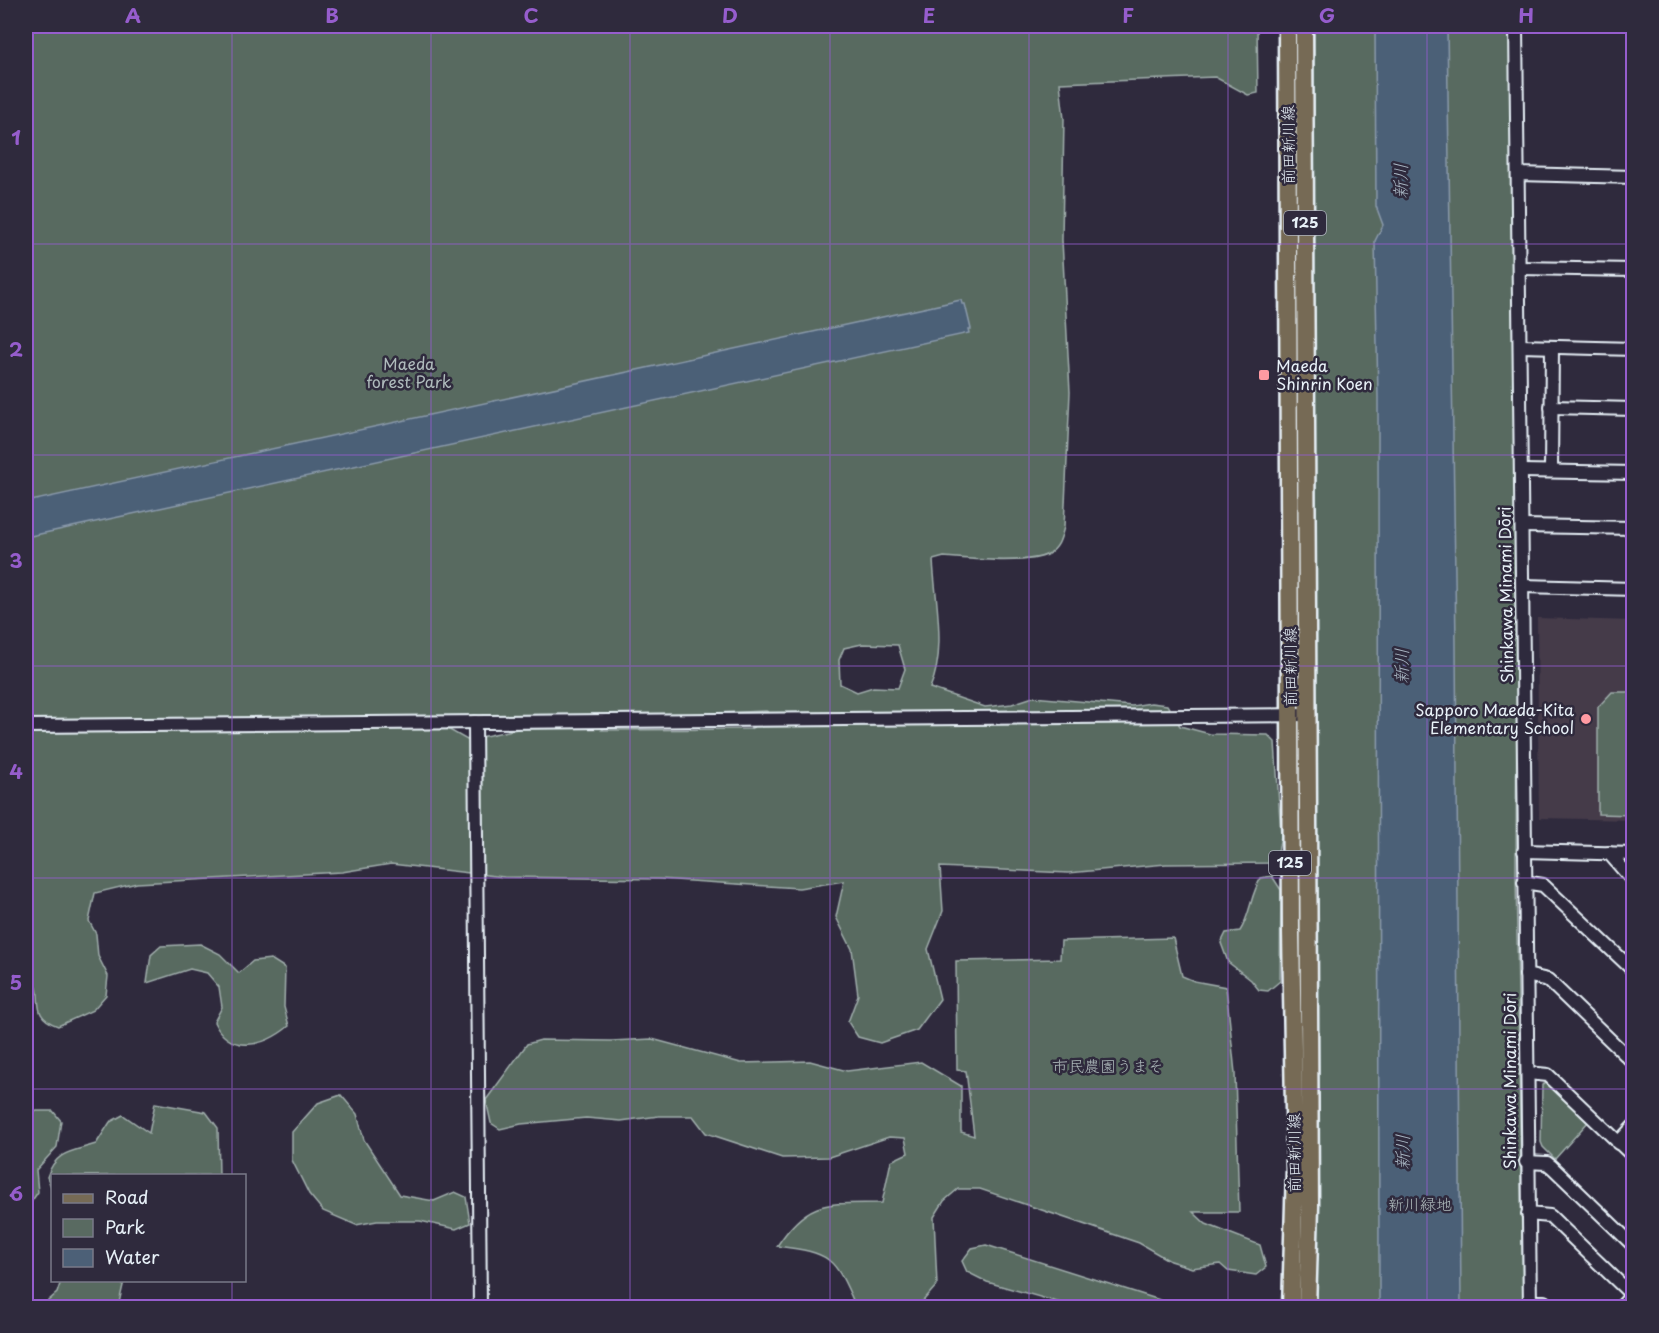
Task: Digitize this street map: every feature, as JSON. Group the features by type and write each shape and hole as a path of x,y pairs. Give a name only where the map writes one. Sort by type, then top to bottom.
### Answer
{"main road":[{"name":"前田新川線","path":"1287,26 1290,715 1295,1168 1291,1308"},
{"name":"前田新川線","path":"1304,26 1310,1206 1307,1308"}],"street":[{"name":"Shinkawa Minami Dōri","path":"1516,26 1524,882 1528,1073 1526,1162 1530,1305"},
{"path":"1518,174 1634,177"},
{"path":"1519,268 1634,270"},
{"path":"1520,346 1634,349"},
{"path":"1551,471 1552,347"},
{"path":"1551,407 1634,410"},
{"path":"1521,471 1634,473"},
{"path":"1522,526 1634,528"},
{"path":"1523,586 1634,589"},
{"path":"26,726 1307,715"},
{"path":"475,723 480,1308"},
{"path":"1524,851 1634,854"},
{"path":"1609,853 1634,882"},
{"path":"1524,882 1543,885 1634,971"},
{"path":"1526,975 1548,980 1634,1063"},
{"path":"1528,1073 1548,1075 1634,1158"},
{"path":"1618,1143 1634,1126"},
{"path":"1526,1162 1547,1163 1634,1246"},
{"path":"1528,1214 1550,1215 1633,1296 1620,1308"},
{"path":"1530,1305 1544,1302 1555,1308"}],"shaded area":[{"name":"Sapporo Maeda-Kita Elementary School","path":"1537,618 1633,621 1633,820 1539,818"}],"green space":[{"name":"Maeda forest Park","path":"26,26 1257,26 1258,93 1248,95 1215,77 1060,83 1064,119 1062,240 1070,392 1064,527 1055,549 1039,557 997,560 944,557 933,560 939,642 935,674 930,688 985,707 1012,704 1033,697 1132,706 1151,703 1167,705 1180,726 1210,734 1268,735 1275,742 1281,836 1276,863 1166,864 1068,873 940,867 943,911 928,949 940,999 917,1030 880,1043 858,1037 848,1022 858,995 852,949 836,917 844,881 799,888 659,879 504,877 391,864 342,872 137,883 95,893 89,921 96,934 98,956 108,976 106,995 93,1010 58,1026 48,1021 40,1010 35,982 31,975 26,974","holes":["862,644 898,645 905,669 898,688 873,687 857,692 840,684 839,660 844,648","766,711 776,716 750,729 602,730 617,717","515,720 522,728 467,740 448,729 430,727"]},
{"name":"新川緑地","path":"1314,26 1510,26 1517,675 1516,873 1523,1307 1317,1307"},
{"path":"1612,692 1633,692 1633,815 1598,814 1598,707"},
{"path":"1272,876 1281,890 1280,981 1268,991 1259,990 1251,980 1228,962 1221,943 1226,933 1240,931 1261,878"},
{"name":"市民農園うまそ","path":"1173,938 1182,976 1194,981 1226,987 1235,1073 1239,1212 1193,1212 1206,1224 1260,1245 1266,1267 1256,1275 1228,1271 1220,1264 1192,1268 1170,1261 1139,1243 980,1189 958,1189 944,1201 934,1217 937,1285 923,1301 912,1307 856,1307 842,1277 828,1260 809,1251 777,1246 800,1219 822,1206 882,1203 891,1161 908,1153 905,1138 889,1137 829,1157 782,1158 706,1133 693,1116 659,1116 621,1121 586,1118 521,1124 500,1129 491,1123 486,1100 527,1044 541,1040 652,1039 741,1063 810,1061 847,1071 921,1062 961,1086 961,1132 974,1136 966,1071 957,1070 956,961 1060,959 1061,941"},
{"path":"200,944 220,954 239,973 253,961 271,959 285,968 284,1007 289,1026 269,1039 248,1044 238,1043 229,1040 221,1033 214,1022 222,1007 219,987 207,973 190,969 147,983 151,955 161,946"},
{"path":"1547,1083 1588,1122 1555,1159 1541,1142 1542,1085"},
{"path":"341,1095 357,1114 364,1140 400,1195 434,1201 455,1192 466,1197 470,1223 456,1229 420,1221 377,1221 356,1225 323,1211 309,1194 292,1160 292,1132 318,1103"},
{"path":"155,1103 206,1112 218,1128 219,1174 51,1174 51,1187 47,1177 55,1162 66,1153 96,1144 110,1122 123,1115 149,1133"},
{"path":"36,1111 53,1111 61,1121 57,1147 36,1170 38,1192 27,1208 26,1115"},
{"path":"986,1245 1182,1307 1075,1307 987,1282 967,1272 962,1261 972,1248"},
{"path":"60,1282 124,1282 118,1307 41,1307 57,1293"}],"water":[{"name":"新川","path":"1375,26 1447,26 1456,643 1461,1307 1379,1307 1378,397 1375,241 1383,225 1376,206"},
{"path":"961,300 962,304 965,304 971,329 968,329 969,333 26,537 26,502"}],"place":[{"name":"Maeda Shinrin Koen","path":"1264,375"},
{"name":"Sapporo Maeda-Kita Elementary School","path":"1586,719"}]}
